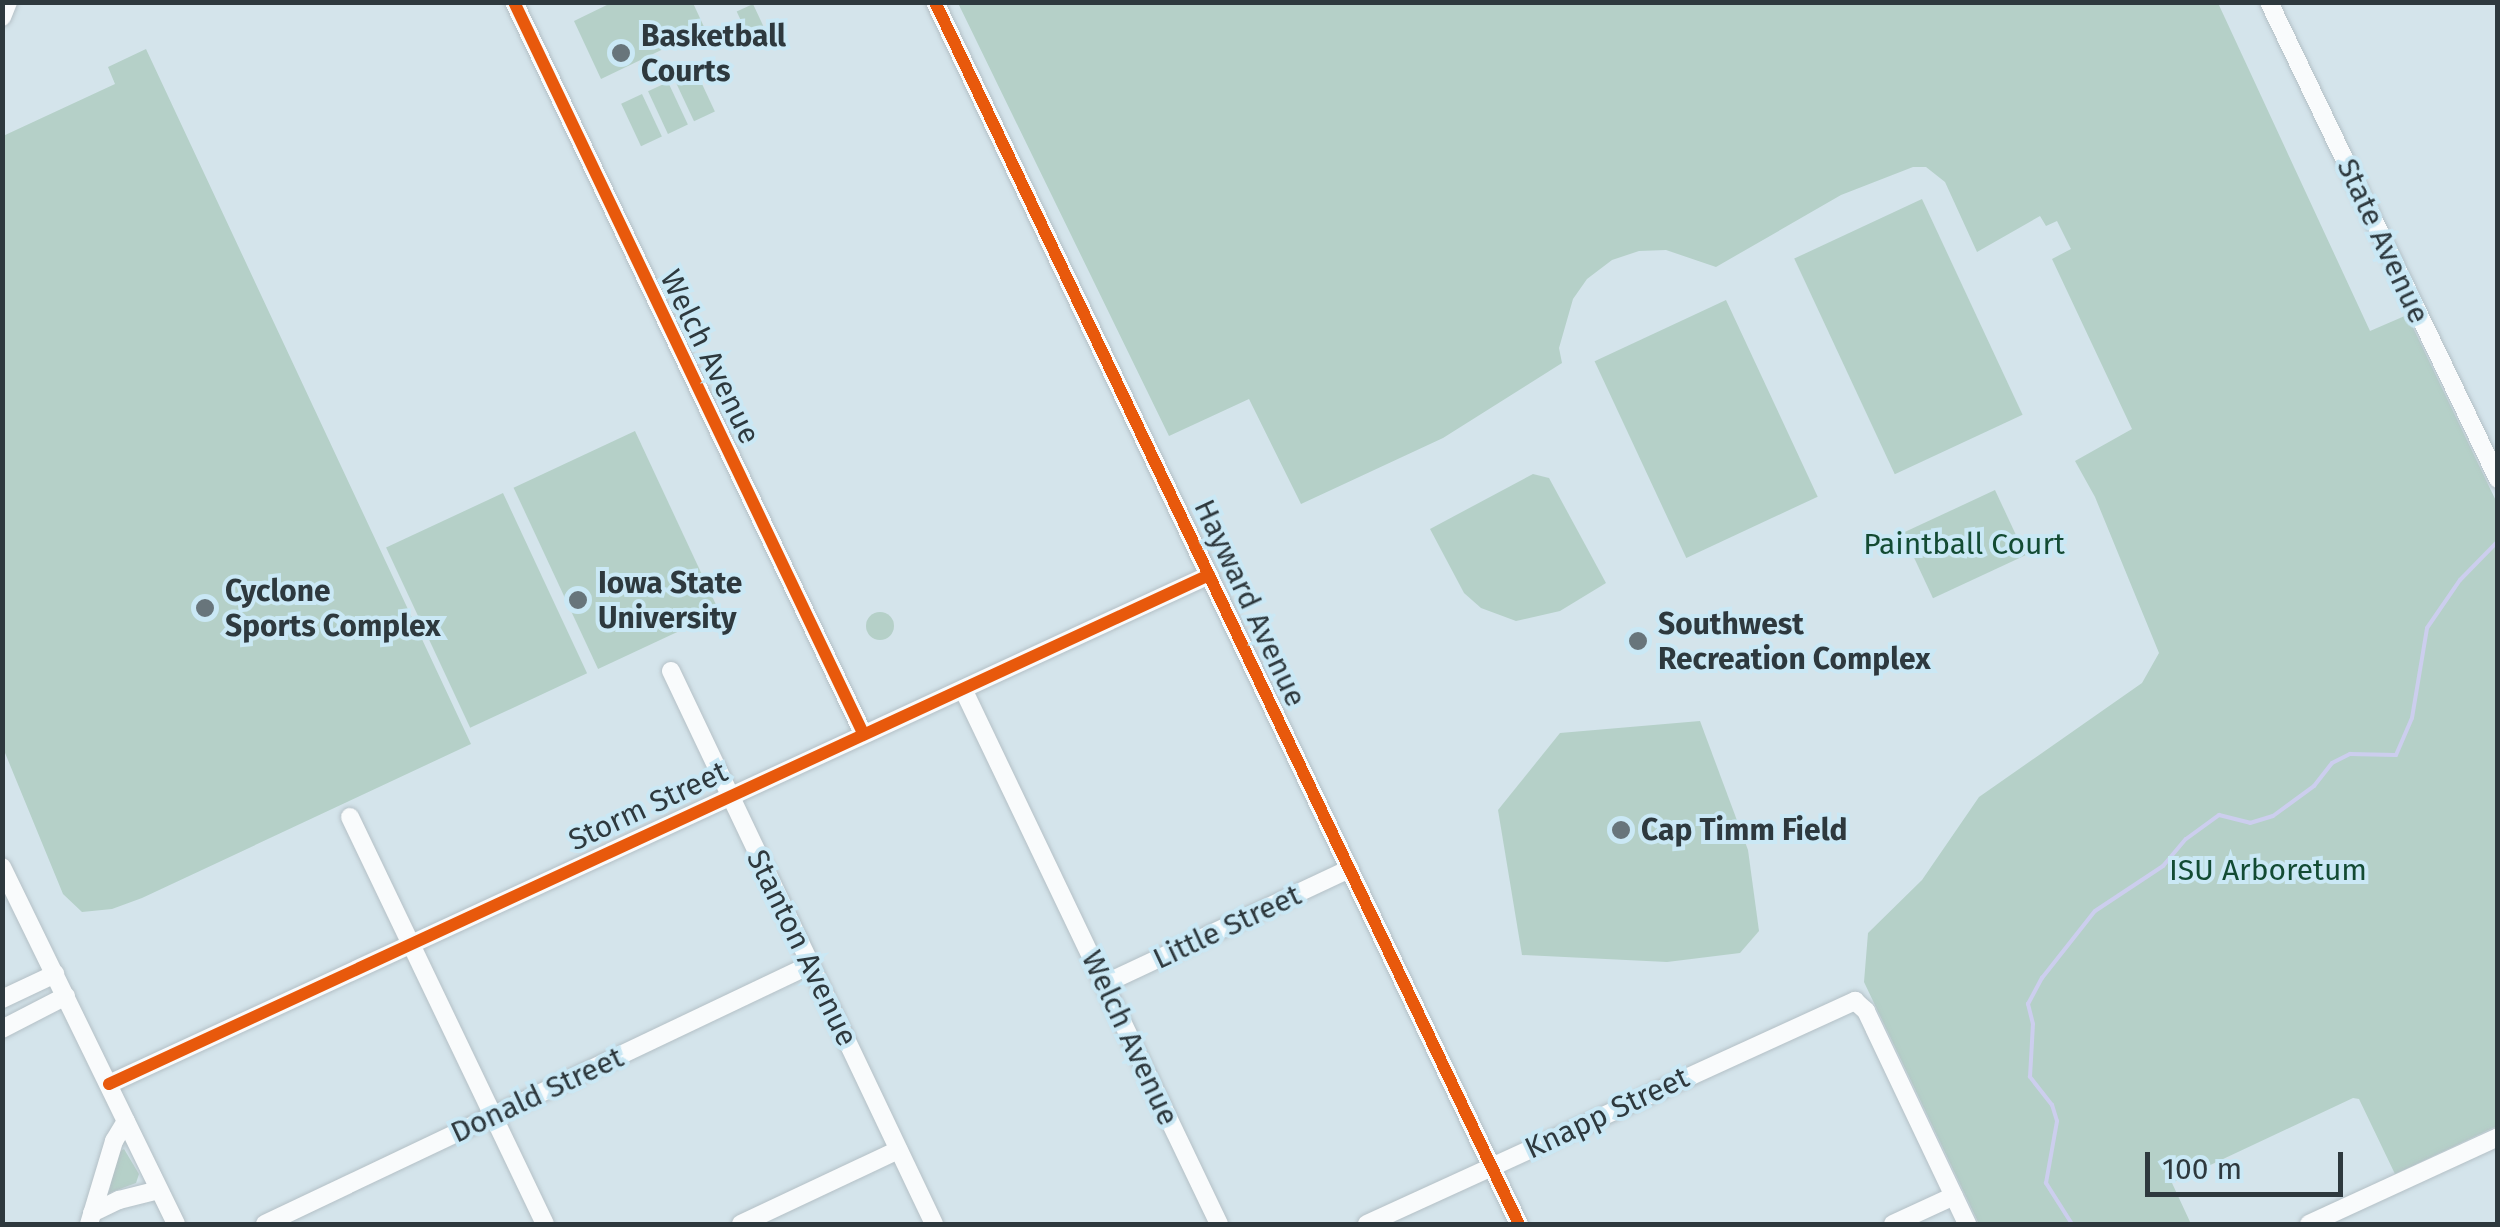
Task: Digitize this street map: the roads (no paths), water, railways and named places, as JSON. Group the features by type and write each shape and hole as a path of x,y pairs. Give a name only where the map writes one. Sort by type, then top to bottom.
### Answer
{"street":[{"path":"2,18 8,2"},
{"name":"Welch Avenue","path":"514,2 863,733"},
{"name":"Hayward Avenue","path":"935,2 1519,1224"},
{"name":"State Avenue","path":"2269,2 2498,479"},
{"name":"Storm Street","path":"109,1084 1209,574"},
{"name":"Stanton Avenue","path":"671,671 934,1224"},
{"name":"Welch Avenue","path":"963,689 1218,1224"},
{"path":"350,818 545,1224"},
{"path":"2,867 176,1224"},
{"name":"Little Street","path":"1104,984 1349,869"},
{"name":"Donald Street","path":"265,1224 810,965"},
{"path":"2,999 55,974"},
{"path":"2,1029 66,996"},
{"name":"Knapp Street","path":"1367,1224 1848,1001 1866,1011 1954,1196"},
{"path":"90,1219 114,1141 126,1121"},
{"path":"2309,1224 2498,1136"},
{"path":"741,1224 898,1150"},
{"path":"90,1219 119,1200 159,1190"},
{"path":"1893,1224 1954,1196 1967,1224"}],"waterway":[{"path":"2072,1224 2046,1183 2057,1121 2052,1105 2030,1077 2033,1024 2028,1004 2042,978 2095,911 2163,866 2186,839 2219,815 2250,823 2273,816 2314,786 2332,763 2350,754 2396,755 2412,718 2427,628 2460,580 2498,541"}],"place":[{"name":"Basketball Courts","path":"621,53"},
{"name":"Iowa State University","path":"578,600"},
{"name":"Cyclone Sports Complex","path":"205,608"},
{"name":"Southwest Recreation Complex","path":"1638,641"},
{"name":"Cap Timm Field","path":"1621,830"}],"park label":[{"name":"Paintball Court","path":"1964,544"},
{"name":"ISU Arboretum","path":"2268,870"}]}
